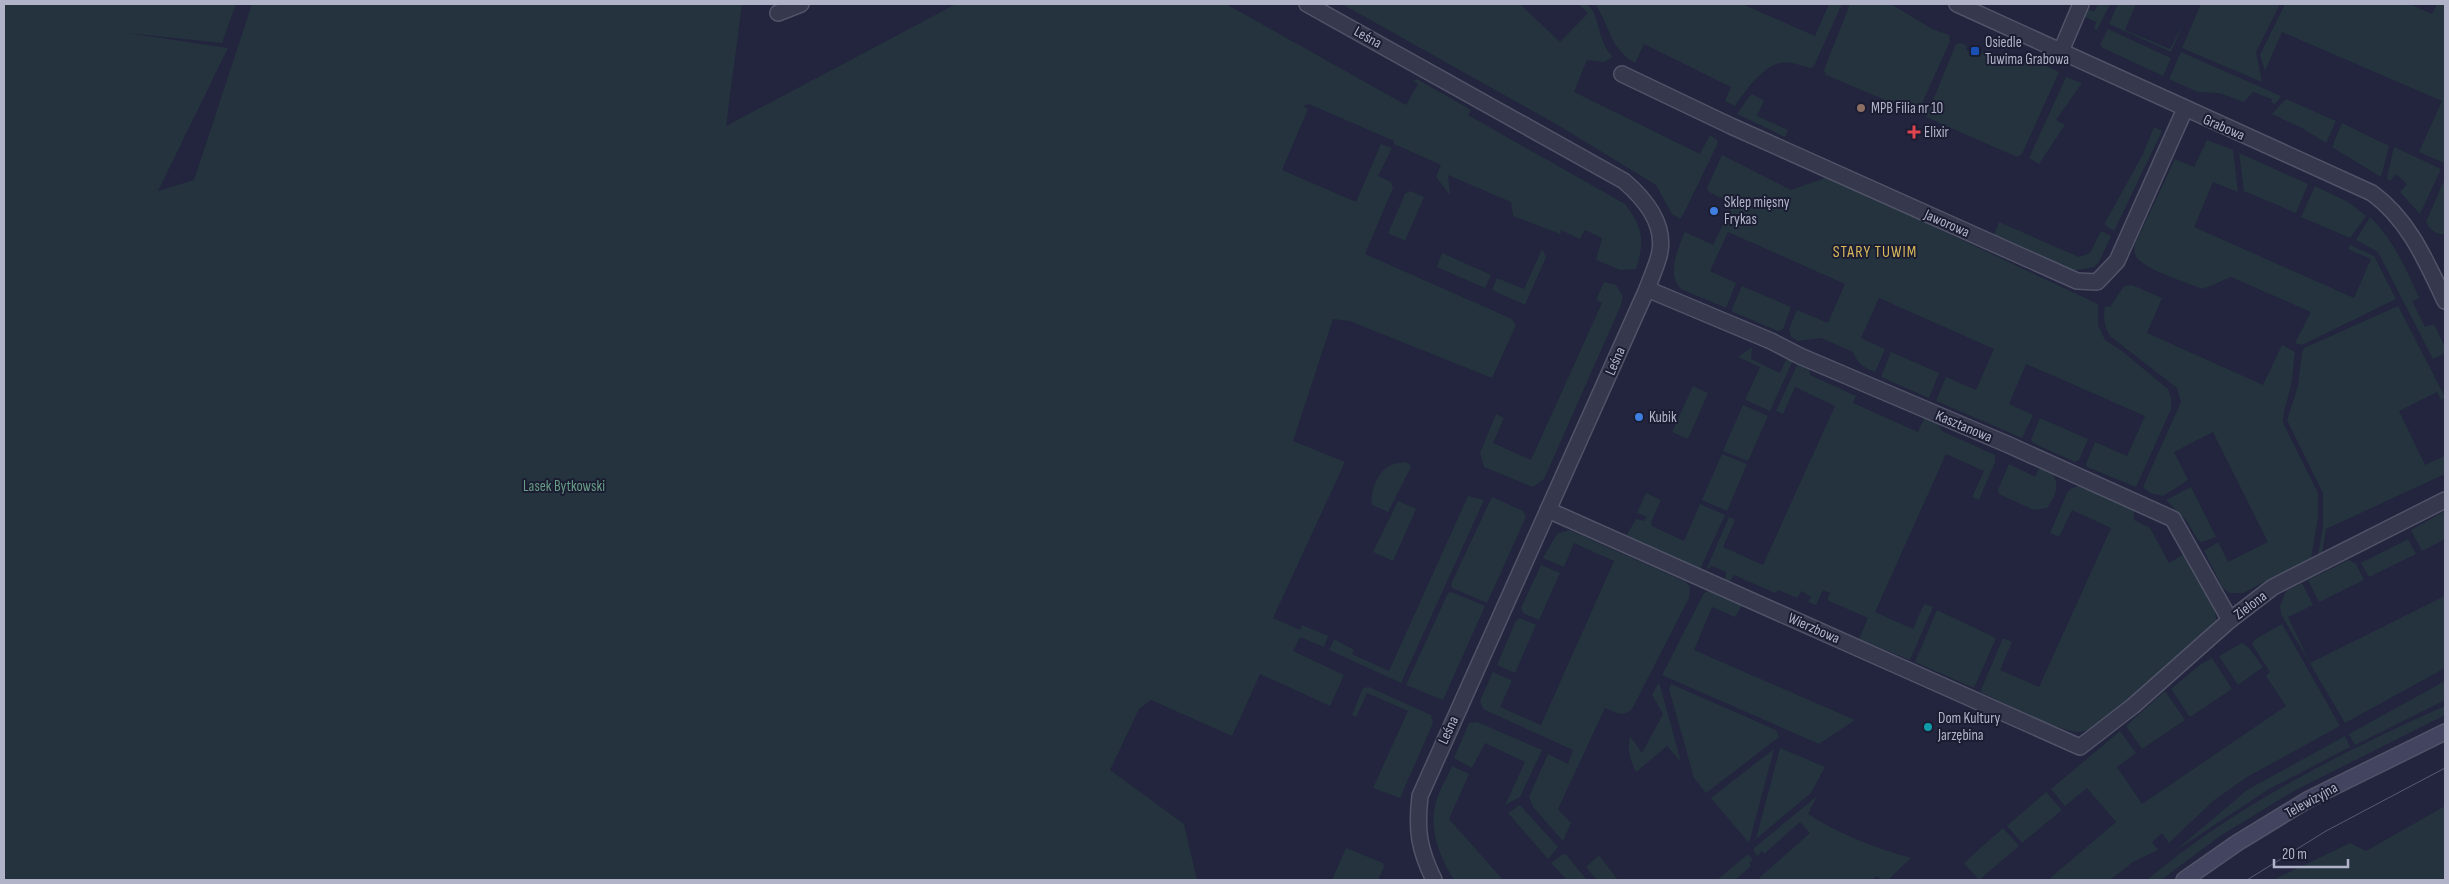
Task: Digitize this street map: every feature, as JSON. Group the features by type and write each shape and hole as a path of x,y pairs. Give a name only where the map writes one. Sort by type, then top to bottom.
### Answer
{"main road":[{"name":"Telewizyjna","path":"2184,880 2237,843 2309,799 2445,732"}],"street":[{"path":"778,13 801,4"},
{"name":"Leśna","path":"1307,4 1624,182 1639,194 1653,212 1659,229 1660,254 1647,289 1420,796 1417,825 1422,854 1434,880"},
{"name":"Grabowa","path":"1958,4 2372,193 2390,206 2407,228 2445,301"},
{"path":"2061,51 2081,4"},
{"name":"Jaworowa","path":"1622,74 1730,126 2077,280 2090,282 2097,282 2117,261 2185,109"},
{"name":"Kasztanowa","path":"1647,289 1772,341 1800,356 2009,445 2173,519 2230,620"},
{"name":"Zielona","path":"2080,747 2132,706 2230,620 2273,587 2445,500"},
{"name":"Wierzbowa","path":"1548,510 2080,747"}],"green space":[{"name":"Lasek Bytkowski","path":"4,4 236,4 222,43 127,33 228,48 158,191 194,180 252,4 742,4 726,126 956,4 1226,4 1406,105 1418,84 1413,81 1417,79 1471,110 1468,115 1625,204 1639,228 1641,250 1636,269 1620,270 1596,260 1602,238 1585,230 1580,239 1561,230 1560,234 1513,216 1511,202 1448,175 1450,195 1436,177 1441,165 1394,144 1394,141 1309,104 1303,106 1308,109 1282,170 1356,202 1381,144 1392,148 1378,176 1391,182 1393,188 1365,254 1512,319 1516,325 1492,378 1350,321 1333,319 1293,441 1345,462 1273,618 1300,630 1302,625 1328,636 1324,647 1300,637 1293,651 1344,675 1330,706 1260,674 1232,736 1151,700 1139,709 1110,770 1184,824 1197,880 4,880"},
{"path":"1342,4 1520,4 1560,42 1588,13 1578,4 1587,4 1595,15 1603,43 1613,57 1604,62 1587,60 1574,92 1700,154 1710,135 1717,140 1717,145 1683,215 1680,219 1672,214 1656,185 1556,124"},
{"path":"1595,4 1742,4 1815,36 1829,4 1842,4 1814,66 1811,68 1791,63 1773,65 1754,80 1735,106 1725,101 1731,87 1644,44 1635,63 1620,51 1615,44"},
{"path":"1850,4 1891,4 1932,29 1949,35 1950,41 1916,113 1826,75 1824,70"},
{"path":"2098,4 2110,4 2097,30 2094,29 2096,22 2085,17 2088,9 2094,12"},
{"path":"2118,4 2136,4 2125,30 2170,49 2185,20 2171,52 2109,24"},
{"path":"2201,4 2280,4 2256,52 2262,82 2182,48"},
{"path":"2285,4 2410,4 2432,14 2437,4 2445,4 2444,163 2419,152 2442,101 2282,32 2265,71 2260,55"},
{"path":"2108,29 2171,58 2163,76 2103,48 2100,45"},
{"path":"1961,43 1967,46 1966,50 1980,56 1983,52 2031,59 2059,72 2022,154 2017,157 1926,117 1956,44"},
{"path":"2181,52 2281,96 2275,104 2271,102 2272,99 2253,92 2244,102 2219,93 2198,92 2169,79"},
{"path":"2066,77 2082,83 2056,120 2065,125 2039,164 2029,158"},
{"path":"1751,94 1764,100 1757,116 1788,130 1785,137 1737,114"},
{"path":"2286,99 2336,121 2326,143 2302,128 2272,114"},
{"path":"2342,123 2389,146 2381,177 2332,147"},
{"path":"2154,127 2162,131 2114,231 2106,226 2105,223 2143,154"},
{"path":"2207,140 2233,150 2238,192 2213,182 2194,227 2354,298 2371,259 2348,249 2350,245 2374,256 2396,299 2302,345 2295,343 2311,312 2231,277 2203,289 2151,268 2138,259 2135,252 2135,244 2175,159 2194,167"},
{"path":"2394,147 2441,169 2420,214 2400,192 2407,184 2396,174 2390,181 2387,178"},
{"path":"2239,153 2308,184 2296,213 2244,191"},
{"path":"1722,155 1791,190 1828,177 2098,304 2098,325 2105,340 2122,351 2168,389 2171,398 2171,409 2136,487 2087,467 2086,464 2095,442 2127,456 2145,416 2026,364 2009,404 2033,415 2022,438 1936,401 1946,377 1976,390 1994,349 1879,298 1861,338 1885,349 1875,372 1861,365 1853,352 1821,338 1798,341 1791,337 1789,329 1797,310 1828,323 1845,284 1728,232 1710,271 1736,283 1726,308 1681,289 1674,276 1674,269 1677,253 1685,232 1713,245 1733,204 1709,192 1707,188"},
{"path":"2445,178 2445,234 2439,234 2426,222"},
{"path":"2315,186 2348,202 2366,216 2350,238 2301,217"},
{"path":"1410,191 1424,197 1405,241 1388,233 1405,194"},
{"path":"2370,217 2392,244 2404,266 2419,298 2412,301 2425,327 2434,324 2445,347 2445,353 2433,359 2378,252 2356,240"},
{"path":"1999,222 2079,257 2090,253 2101,231 2111,236 2099,262 2094,267 2072,271 1994,235"},
{"path":"1542,249 1546,257 1525,305 1492,290 1497,278 1524,289"},
{"path":"1442,253 1491,275 1485,288 1437,267"},
{"path":"1604,282 1616,285 1623,296 1621,305 1544,479 1533,487 1484,467 1480,453 1496,414 1504,418 1493,443 1531,460 1602,303 1596,300"},
{"path":"2132,285 2162,298 2147,333 2263,385 2282,345 2295,352 2291,386 2284,411 2283,423 2318,493 2318,518 2311,558 2243,593 2229,593 2223,588 2204,551 2218,542 2228,562 2268,542 2213,432 2174,452 2188,480 2163,496 2150,493 2143,487 2181,402 2177,388 2111,337 2105,326 2105,306 2110,307 2124,286"},
{"path":"1742,286 1791,307 1783,329 1778,331 1733,312 1732,309"},
{"path":"2398,306 2445,397 2441,400 2437,392 2399,411 2425,465 2445,456 2445,474 2326,529 2322,554 2318,555 2323,527 2323,493 2287,420 2298,386 2302,352 2304,348"},
{"path":"1752,347 1751,359 1780,373 1788,355 1794,358 1770,411 1745,400 1760,367 1738,357"},
{"path":"1891,352 1939,373 1929,398 1881,377"},
{"path":"1799,361 1808,364 1810,375 1856,396 1853,403 1918,432 1925,416 1935,419 1942,431 1995,455 1995,462 1979,500 1972,497 1984,471 1946,454 1875,612 1913,629 1924,604 1933,607 1910,660 1859,639 1868,618 1827,600 1830,593 1823,590 1816,605 1808,602 1811,597 1802,591 1797,598 1778,590 1775,593 1734,575 1729,582 1725,580 1726,572 1712,566 1706,570 1729,517 1735,520 1723,547 1763,565 1835,406 1795,387 1783,414 1776,411"},
{"path":"1693,386 1708,393 1688,439 1672,432"},
{"path":"1743,405 1768,416 1748,461 1723,451"},
{"path":"2040,418 2088,439 2079,460 2075,462 2033,443 2031,439"},
{"path":"1722,454 1747,464 1727,511 1702,500"},
{"path":"1404,462 1410,464 1411,467 1388,512 1372,505 1373,491 1382,472 1387,467"},
{"path":"2009,464 2035,477 2041,464 2048,469 2055,479 2056,490 2047,508 2034,510 1999,494 1998,489"},
{"path":"2082,485 2134,507 2134,520 2150,528 2169,563 2186,553 2210,595 2216,622 2127,703 2108,718 2091,728 2079,732 2070,731 2045,722 1980,692 2003,638 2012,642 2000,670 2039,687 2111,528 2072,510 2059,537 2050,533 2067,493 2072,488"},
{"path":"2191,487 2216,537 2201,542 2197,539 2187,521 2166,500"},
{"path":"1646,493 1661,500 1651,522 1652,526 1684,541 1700,504 1725,515 1700,569 1626,536 1636,519 1644,521 1647,517 1637,513"},
{"path":"1468,496 1484,500 1401,683 1329,650 1334,639 1354,650 1352,654 1389,671"},
{"path":"1492,497 1523,511 1526,517 1487,603 1452,588 1451,584"},
{"path":"1398,501 1416,509 1393,561 1373,552"},
{"path":"2445,511 2445,539 2422,551 2411,530"},
{"path":"1569,530 1686,582 1690,587 1689,598 1632,709 1622,714 1605,708 1558,809 1571,823 1563,841 1533,807 1529,797 1548,754 1568,764 1573,750 1483,709 1480,701 1493,672 1512,681 1500,707 1541,725 1614,561 1574,543 1564,567 1543,558 1557,534"},
{"path":"2408,539 2416,554 2369,577 2361,563"},
{"path":"2349,560 2356,564 2364,580 2319,602 2308,580"},
{"path":"1541,565 1560,573 1539,620 1523,613 1521,608"},
{"path":"2302,583 2313,605 2288,617 2310,663 2445,596 2445,668 2345,723 2281,614 2280,606 2286,591"},
{"path":"1709,591 1742,605 1735,617 1712,607 1694,650 1855,720 1819,744 1662,675 1704,593"},
{"path":"1451,592 1485,606 1443,700 1406,685 1448,593"},
{"path":"1937,610 1996,638 1974,688 1915,662"},
{"path":"1520,618 1536,625 1515,673 1497,665 1516,620"},
{"path":"2282,624 2340,726 2247,777 2213,801 2169,843 2162,833 2152,842 2158,850 2133,862 2110,880 2048,880 2116,822 2087,788 2065,806 2051,789 2120,731 2136,753 2117,767 2142,804 2286,706 2266,676 2270,672 2252,644 2254,640"},
{"path":"2242,643 2249,648 2263,667 2238,685 2219,656"},
{"path":"2212,658 2232,689 2190,717 2171,689 2201,664"},
{"path":"2445,681 2445,700 2355,745 2349,734"},
{"path":"1659,682 1681,762 1667,746 1636,772 1630,754 1630,736 1642,753 1663,714 1652,695"},
{"path":"1671,684 1776,730 1779,737 1706,793 1694,778 1669,689"},
{"path":"1369,687 1431,715 1433,723 1400,798 1373,788 1408,711 1367,693 1356,717 1352,715 1363,688"},
{"path":"2165,691 2185,720 2142,749 2126,726"},
{"path":"2445,706 2445,715 2292,792 2220,836 2161,880 2147,880 2180,854 2251,805 2368,742"},
{"path":"1477,722 1542,750 1520,797 1505,805 1525,762 1485,743 1472,768 1454,758 1469,723"},
{"path":"2345,736 2350,747 2269,789 2175,851 2247,790"},
{"path":"1780,748 1825,767 1811,793 1756,839"},
{"path":"1774,749 1749,843 1711,798"},
{"path":"1452,766 1469,774 1449,819 1503,880 1454,880 1445,863 1437,845 1434,816 1438,796"},
{"path":"2046,792 2062,810 2022,843 2007,826"},
{"path":"1817,796 1808,814 1858,840 1911,858 1888,880 1881,880 1877,876 1872,880 1761,880 1759,878 1810,833 1800,822 1764,854 1762,851 1757,856 1753,849"},
{"path":"1520,805 1558,847 1548,859 1508,813"},
{"path":"2445,806 2445,880 2273,880 2350,843 2366,851"},
{"path":"2003,828 2019,846 1979,880 1964,863"},
{"path":"1346,848 1383,863 1384,867 1378,880 1332,880"},
{"path":"1563,854 1566,855 1587,880 1567,880 1551,863"},
{"path":"1748,854 1753,860 1749,863 1751,866 1735,880 1717,880"},
{"path":"1599,855 1618,880 1597,880 1586,867"}],"tram line":[{"path":"2247,880 2326,831 2445,768"}],"place":[{"name":"Osiedle Tuwima Grabowa","path":"1975,51"},
{"name":"MPB Filia nr 10","path":"1861,108"},
{"name":"Elixir","path":"1914,132"},
{"name":"Sklep mięsny Frykas","path":"1714,211"},
{"name":"Kubik","path":"1639,417"},
{"name":"Dom Kultury Jarzębina","path":"1928,727"}],"district":[{"name":"STARY TUWIM","path":"1875,251"}]}
